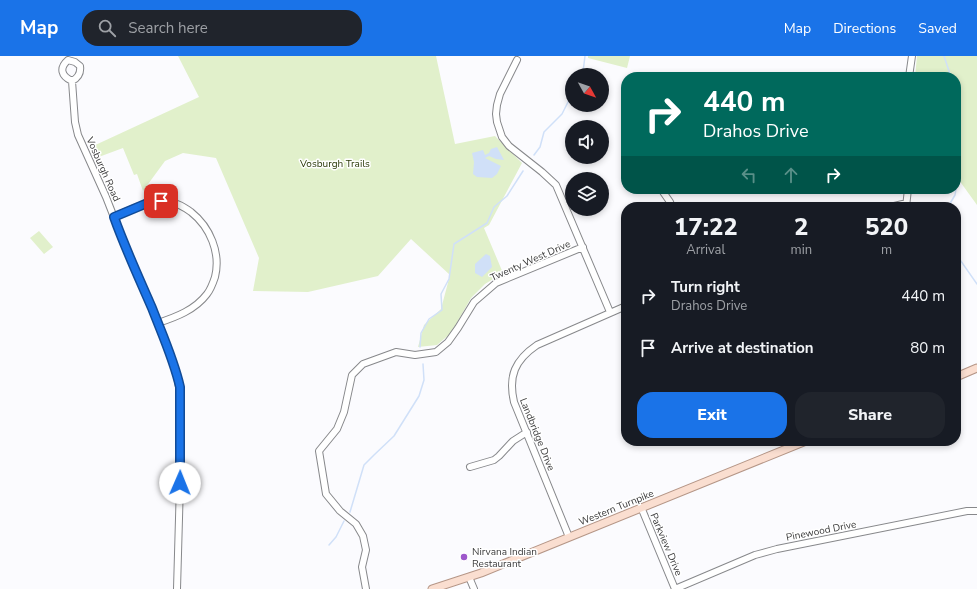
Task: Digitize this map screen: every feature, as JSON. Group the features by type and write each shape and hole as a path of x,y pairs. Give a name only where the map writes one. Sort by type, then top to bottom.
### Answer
{"main road":[{"path":"961,375 977,368"},
{"name":"Western Turnpike","path":"432,589 481,572 570,537 794,446"}],"street":[{"path":"910,72 912,56"},
{"path":"517,60 500,94 497,105 497,122 502,137 509,146 556,185 610,312"},
{"name":"Vosburgh Road","path":"72,81 74,122 78,135 106,197 158,323 171,357 180,387 180,483 176,589"},
{"path":"114,217 145,204 161,201 178,204 197,217 207,230 213,243 217,258 216,271 208,293 190,310 158,323"},
{"name":"Twenty West Drive","path":"366,589 362,567 366,550 363,536 356,524 340,511 326,494 319,451 337,429 344,412 352,376 363,364 396,352 415,355 436,352 448,342 474,302 496,283 583,247"},
{"name":"Landbridge Drive","path":"570,537 514,402 512,383 516,365 530,350 537,345 621,308"},
{"path":"470,467 494,460 513,441 527,432"},
{"name":"Parkview Drive","path":"641,508 675,589"},
{"name":"Pinewood Drive","path":"675,589 755,555 777,549 967,511 977,511"},
{"path":"469,576 474,589"}],"green space":[{"name":"Vosburgh Trails","path":"178,56 436,56 455,144 495,136 522,163 489,225 484,228 503,273 485,284 471,298 451,333 437,345 418,347 424,325 441,309 450,275 411,239 378,276 308,292 253,291 259,258 216,158 183,153 165,161 143,191 137,174 134,175 123,148 96,158 91,147 199,97"},
{"path":"588,56 630,56 627,68 588,58"},
{"path":"917,56 977,56 977,205 961,183 961,72 915,72"},
{"path":"39,231 53,247 44,254 30,238"}],"water":[{"path":"497,147 504,160 489,156 485,158 501,166 497,174 492,178 477,177 473,174 474,162 472,153 483,150 485,155 489,153 491,149"},
{"path":"486,254 490,256 492,267 482,277 475,273 475,264"}],"waterway":[{"path":"584,68 585,56"},
{"path":"944,56 949,72"},
{"path":"534,155 540,147 544,132 562,114 565,108"},
{"path":"420,347 421,333 429,319 442,310 441,294 449,279 454,244 487,223 494,207 507,196 523,171"},
{"path":"951,202 955,194"},
{"path":"961,261 977,284"},
{"path":"350,512 364,465 394,436 419,396 424,380 423,364"},
{"path":"329,545 336,537 344,521"}],"place":[{"name":"Nirvana Indian Restaurant","path":"464,557"}],"route":[{"path":"161,201 145,204 114,217 158,323 171,357 180,387 180,483"}]}
